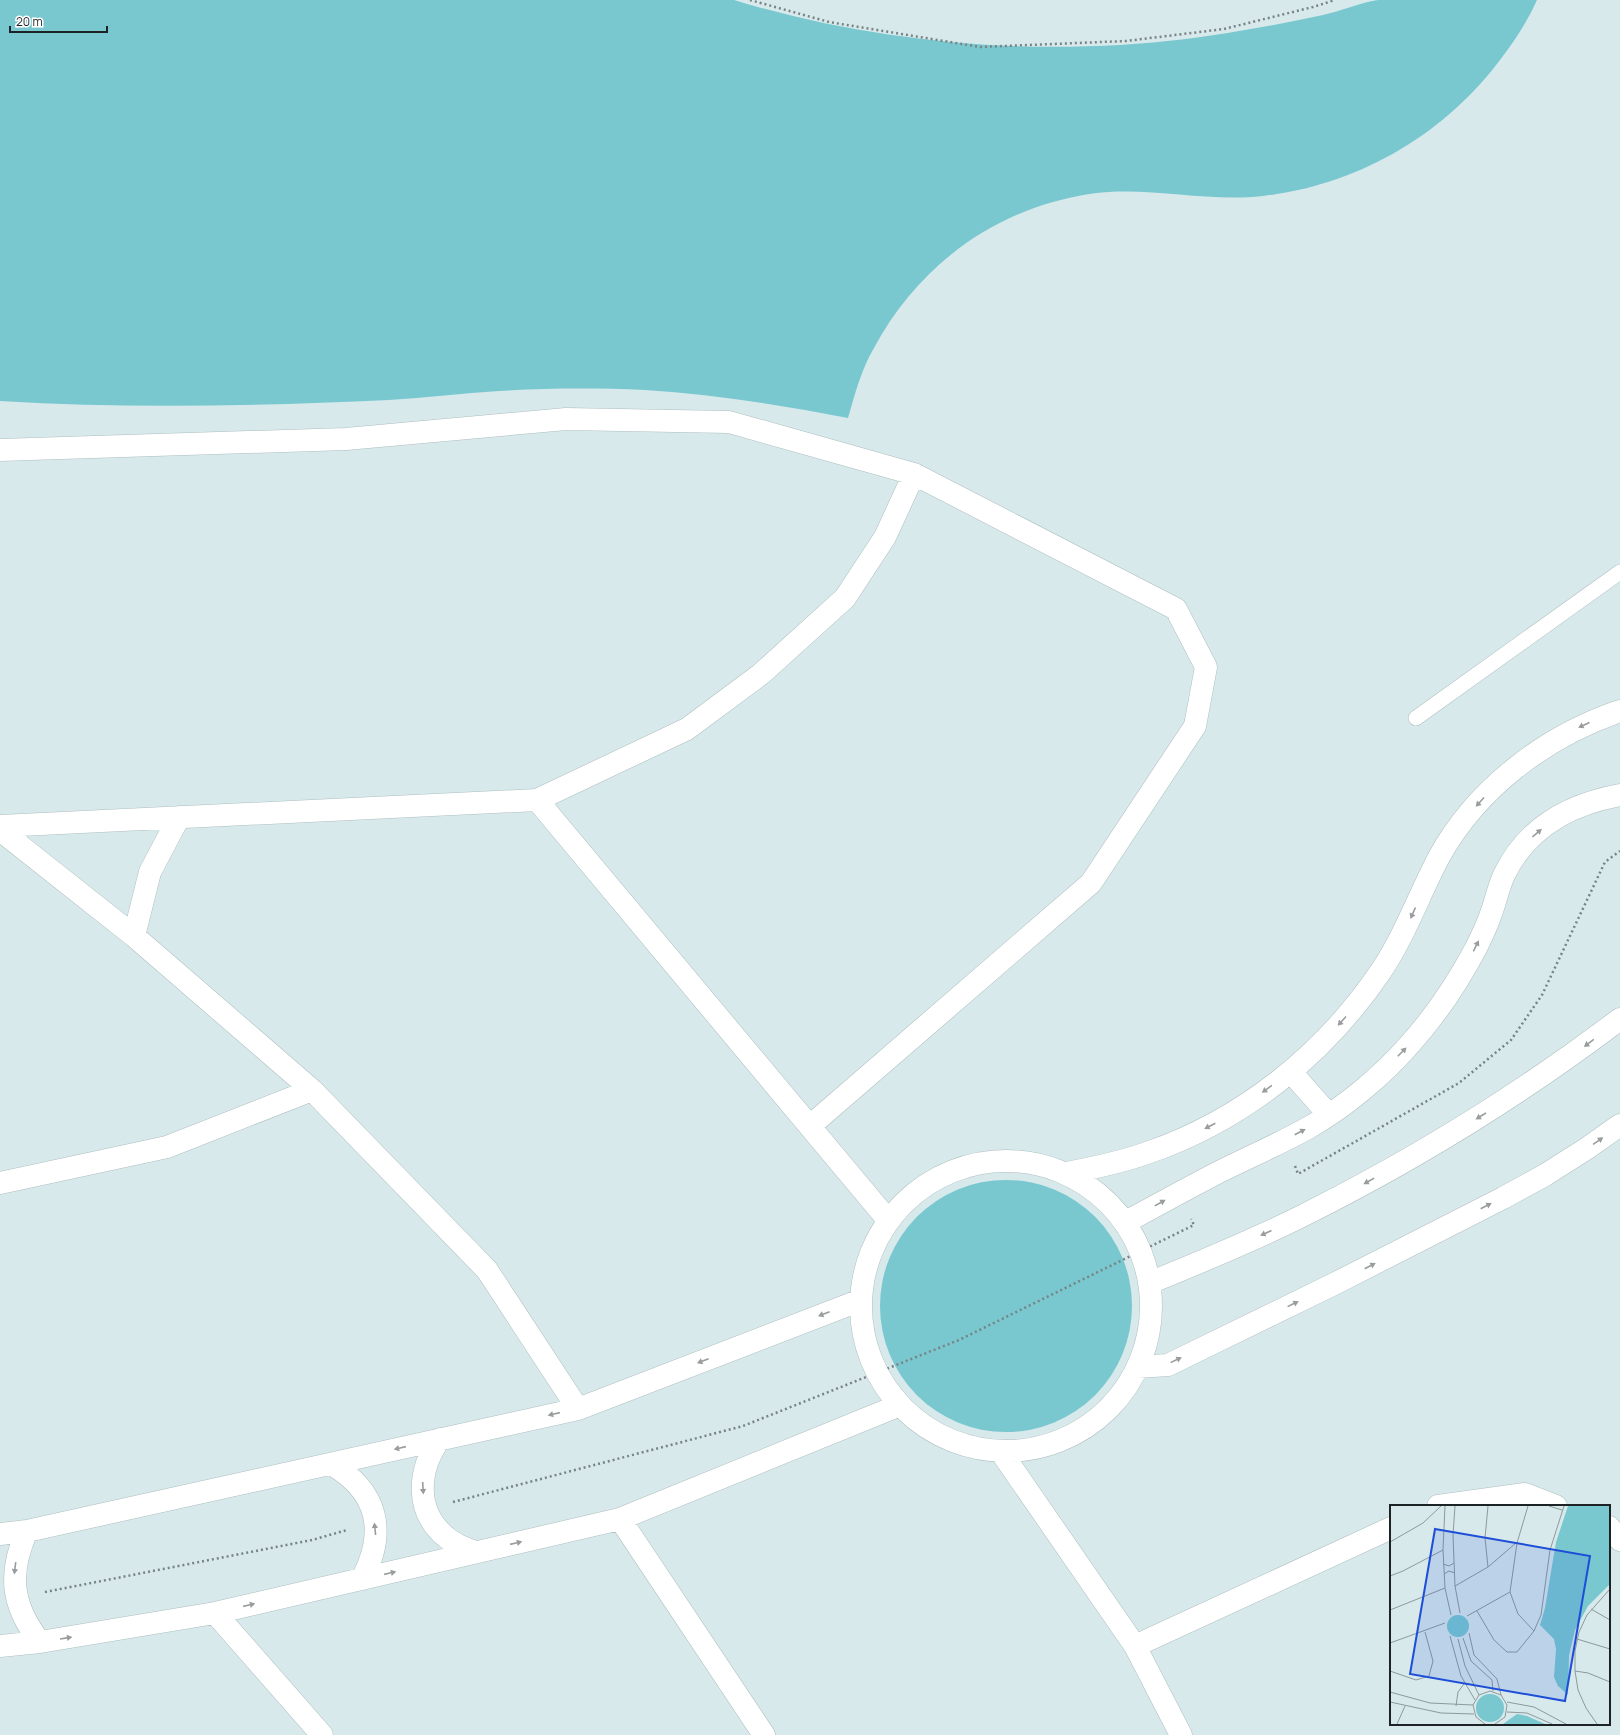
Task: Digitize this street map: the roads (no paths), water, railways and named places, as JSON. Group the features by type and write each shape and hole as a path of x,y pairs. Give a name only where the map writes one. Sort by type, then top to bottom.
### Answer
{"street":[{"path":"0,450 346,440 566,419 729,422 914,474 1176,609 1206,667 1195,726 1091,883 810,1126"},
{"path":"0,826 537,800 687,729 761,674 845,598 885,538 914,474"},
{"path":"1066,1173 1107,1165 1140,1155 1185,1138 1222,1119 1243,1106 1291,1072 1321,1044 1348,1015 1381,970 1406,930 1440,856 1459,826 1481,800 1506,776 1535,753 1566,734 1600,718 1620,711"},
{"path":"1126,1222 1179,1193 1284,1141 1329,1115 1382,1072 1410,1044 1457,982 1476,948 1492,912 1504,875 1517,854 1534,835 1553,819 1575,807 1598,799 1620,795"},
{"path":"537,800 888,1220"},
{"path":"134,936 150,872 179,817"},
{"path":"0,830 134,936 312,1090 487,1270 578,1408"},
{"path":"1149,1282 1222,1253 1301,1217 1430,1147 1505,1101 1578,1051 1620,1019"},
{"path":"1291,1072 1329,1115"},
{"path":"0,1183 167,1147 312,1090"},
{"path":"1138,1367 1168,1365 1336,1284 1545,1175 1620,1125"},
{"path":"1011,1160 1039,1164 1066,1173 1091,1188 1126,1222 1140,1252 1149,1282 1151,1311 1148,1340 1138,1367 1124,1392 1105,1413 1082,1430 1057,1442 1029,1450 1001,1452 973,1448 946,1438 921,1424 900,1405 883,1382 870,1356 863,1329 861,1300 865,1272 874,1245 888,1220 907,1199 930,1181 955,1169 983,1162 1011,1160"},
{"path":"0,1534 27,1531 578,1408 861,1300"},
{"path":"0,1646 40,1642 215,1613 620,1519 900,1405"},
{"path":"440,1439 431,1451 422,1479 426,1509 434,1524 446,1537 460,1547 476,1552"},
{"path":"1001,1452 1135,1646 1181,1735"},
{"path":"331,1464 346,1472 358,1485 368,1500 376,1532 375,1548 370,1564 362,1579"},
{"path":"1445,1505 1525,1494 1553,1505"},
{"path":"620,1519 764,1735"},
{"path":"1135,1646 1390,1528"},
{"path":"1610,1528 1620,1540"},
{"path":"27,1531 19,1549 15,1568 14,1589 19,1608 28,1627 40,1642"},
{"path":"215,1613 322,1735"}],"lane":[{"path":"1416,718 1620,572"}]}
